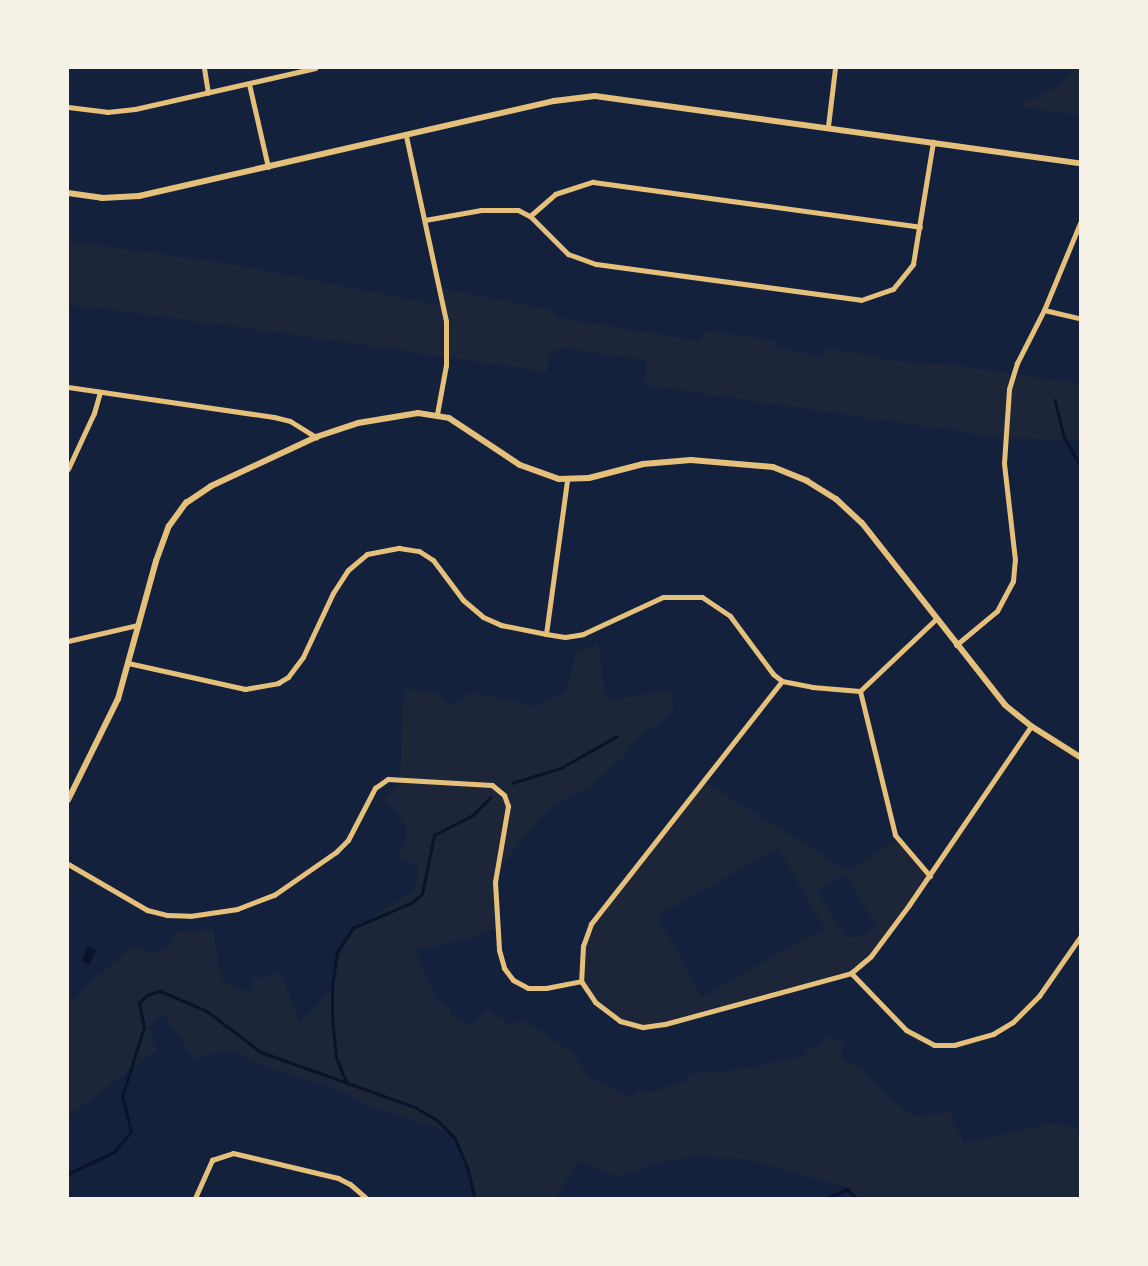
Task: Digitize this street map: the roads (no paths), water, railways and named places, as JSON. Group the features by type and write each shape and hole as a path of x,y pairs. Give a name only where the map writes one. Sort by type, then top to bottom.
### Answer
{"street":[{"path":"204,68 208,93"},
{"path":"68,107 123,111 249,84 290,70 315,68"},
{"path":"828,126 835,68"},
{"path":"249,84 268,167"},
{"path":"68,193 102,198 139,196 554,101 595,96 828,126 1080,162"},
{"path":"406,136 442,298 446,335 446,365 437,414"},
{"path":"425,220 481,210 518,210 530,216 568,254 596,264 851,300 875,297 893,290 903,280 913,264 933,142"},
{"path":"530,216 555,194 593,182 920,227"},
{"path":"956,645 997,611 1013,581 1014,560 1004,463 1005,413 1017,363 1044,310 1080,223"},
{"path":"1044,310 1080,318"},
{"path":"68,387 274,417 290,421 316,437"},
{"path":"68,469 94,413 100,392"},
{"path":"68,800 109,720 128,663 163,541 186,503 211,486 316,437 380,418 418,412 437,414 459,423 520,465 544,476 566,480 589,478 667,461 738,462 789,472 815,486 849,510 1005,704 1031,726 1080,757"},
{"path":"546,634 566,480"},
{"path":"128,663 245,689 278,683 288,677 302,657 333,592 348,570 367,554 388,548 410,548 426,554 463,600 489,620 565,637 583,634 663,598 702,597 730,616 765,664 782,681 860,690 936,620"},
{"path":"68,641 138,625"},
{"path":"782,681 597,913 583,946 581,981 589,995 604,1010 620,1020 644,1027 768,998 851,973 870,956 930,876 1031,726"},
{"path":"860,690 895,835 930,876"},
{"path":"68,864 147,910 190,916 237,909 274,894 336,852 348,840 375,788 388,779 492,785 502,792 508,806 495,882 499,950 504,968 513,980 528,988 546,988 581,981"},
{"path":"851,973 906,1030 934,1045 954,1045 992,1034 1013,1022 1039,996 1080,937"},
{"path":"195,1198 212,1160 233,1153 338,1178 350,1184 366,1198"}],"waterway":[{"path":"1055,400 1064,436 1080,465"},
{"path":"512,783 561,768 617,736"},
{"path":"347,1084 336,1058 332,1017 332,987 337,952 353,928 413,902 422,894 434,835 473,815 491,797"},
{"path":"68,1174 114,1152 131,1132 122,1097 144,1027 139,1003 147,995 160,991 207,1011 261,1052 415,1107 436,1119 455,1138 468,1168 475,1198"},
{"path":"828,1198 847,1189 856,1198"}]}
